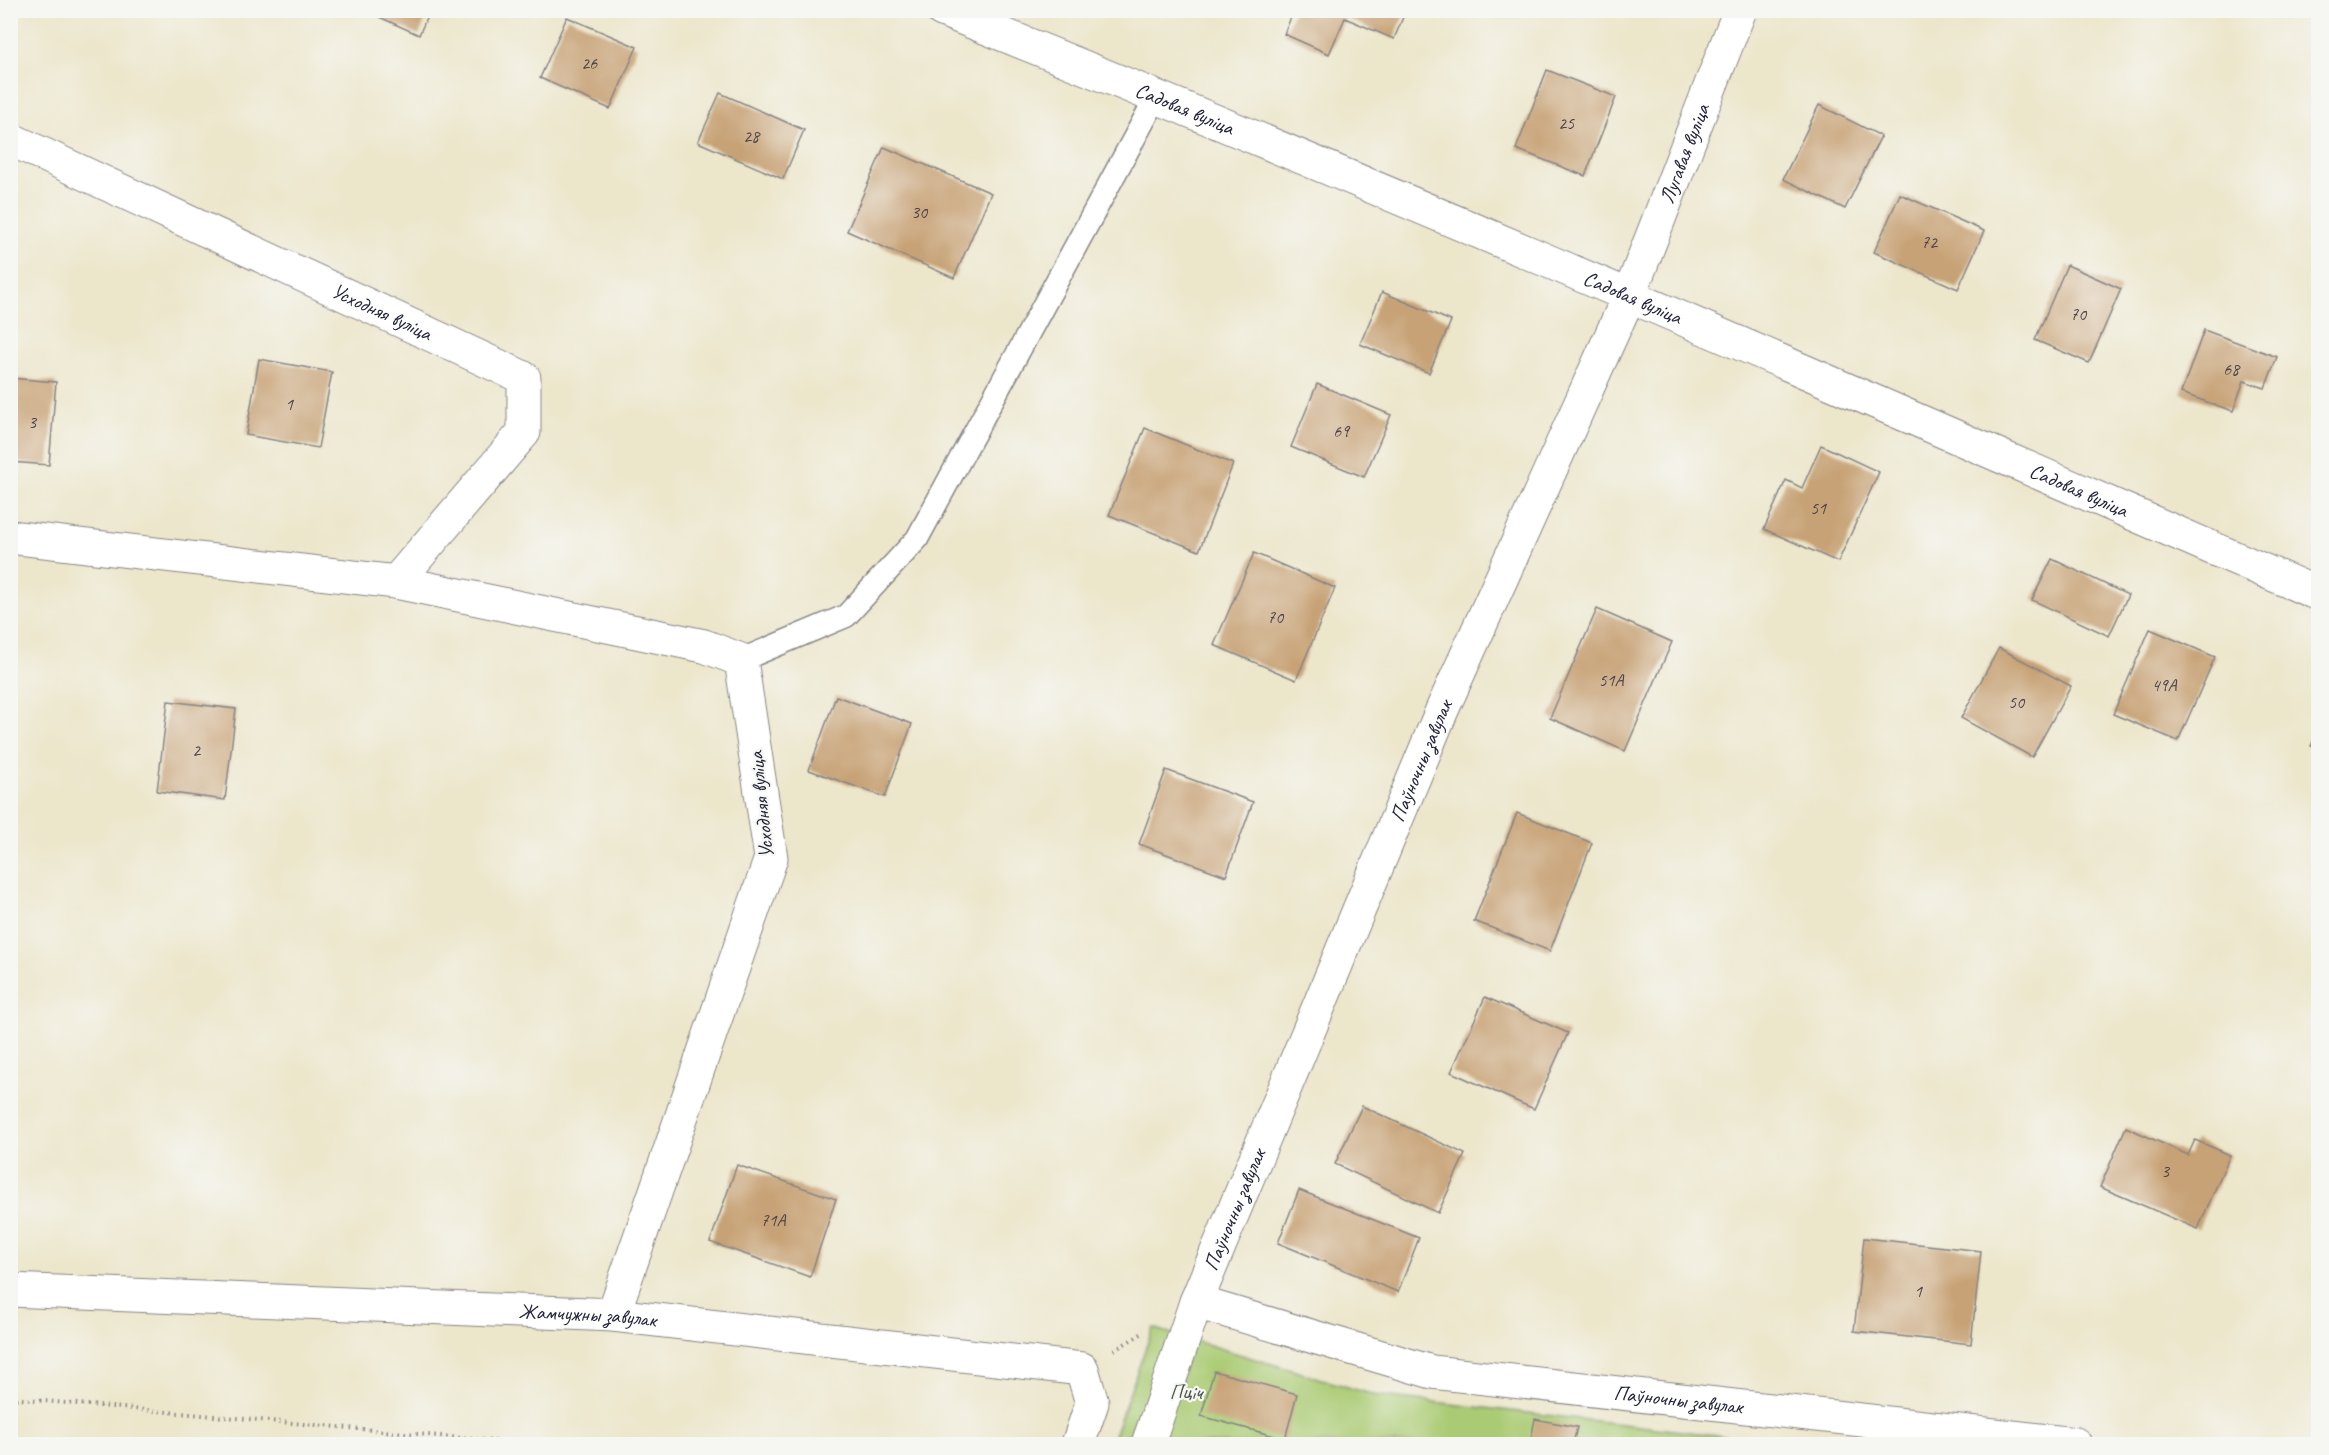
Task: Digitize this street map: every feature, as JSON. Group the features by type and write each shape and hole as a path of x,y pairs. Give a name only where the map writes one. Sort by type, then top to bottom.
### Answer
{"street":[{"name":"Садовая вуліца","path":"942,10 1157,96 1629,296 2319,594"},
{"name":"Лугавая вуліца","path":"1629,296 1740,10"},
{"name":"Усходняя вуліца","path":"10,139 524,378 524,432 396,582"},
{"name":"Паўночны завулак","path":"1629,296 1442,710 1196,1302 1432,1372 2075,1444"},
{"path":"10,537 396,582 704,646 741,660"},
{"name":"Усходняя вуліца","path":"612,1315 771,858 741,660"},
{"name":"Жамчужны завулак","path":"10,1290 612,1315 1082,1369"},
{"path":"1148,1444 1196,1302"},
{"path":"1078,1444 1092,1403 1082,1369"}],"lane":[{"path":"741,660 846,616 917,540 1157,96"}],"path":[{"path":"1082,1369 1196,1302"},
{"path":"10,1398 530,1444"}],"green space":[{"name":"Пціч","path":"1153,1328 1374,1395 1792,1444 1111,1444"}],"building":[{"path":"364,10 430,10 419,35"},
{"path":"1294,10 1406,10 1394,39 1345,18 1329,54 1284,34"},
{"path":"567,17 637,47 610,109 540,78"},
{"path":"1547,70 1616,97 1585,176 1516,149"},
{"path":"720,93 804,130 783,179 698,142"},
{"path":"1819,105 1881,136 1845,209 1783,179"},
{"path":"884,147 991,193 954,278 847,231"},
{"path":"1900,194 1984,231 1958,289 1874,252"},
{"path":"2067,265 2121,289 2089,363 2035,340"},
{"path":"1382,292 1451,321 1429,373 1360,344"},
{"path":"2204,330 2277,357 2265,388 2244,381 2233,411 2181,393"},
{"path":"259,359 332,372 318,448 246,435"},
{"path":"10,378 56,382 49,465 10,462"},
{"path":"1317,384 1391,415 1364,477 1291,447"},
{"path":"1145,428 1233,464 1199,551 1109,515"},
{"path":"1821,445 1879,472 1838,562 1764,529 1786,480 1802,488"},
{"path":"1254,553 1335,588 1296,680 1214,645"},
{"path":"2052,559 2128,595 2109,636 2032,600"},
{"path":"1597,609 1672,642 1625,751 1550,718"},
{"path":"2150,629 2215,657 2178,741 2113,714"},
{"path":"1999,648 2071,686 2032,757 1961,718"},
{"path":"836,696 912,724 885,797 809,770"},
{"path":"168,701 236,709 225,800 157,791"},
{"path":"2318,731 2318,750 2311,746"},
{"path":"1166,770 1253,802 1226,876 1139,844"},
{"path":"1517,813 1592,843 1550,951 1474,921"},
{"path":"1485,997 1568,1033 1534,1109 1451,1072"},
{"path":"1362,1106 1465,1154 1438,1213 1335,1164"},
{"path":"2126,1127 2188,1155 2195,1140 2230,1155 2198,1229 2100,1187"},
{"path":"737,1165 836,1199 810,1277 710,1242"},
{"path":"1299,1190 1419,1238 1398,1292 1278,1243"},
{"path":"1864,1238 1981,1251 1971,1344 1854,1331"},
{"path":"1214,1371 1297,1394 1285,1439 1201,1416"},
{"path":"1535,1419 1577,1427 1573,1444 1530,1444"}]}
